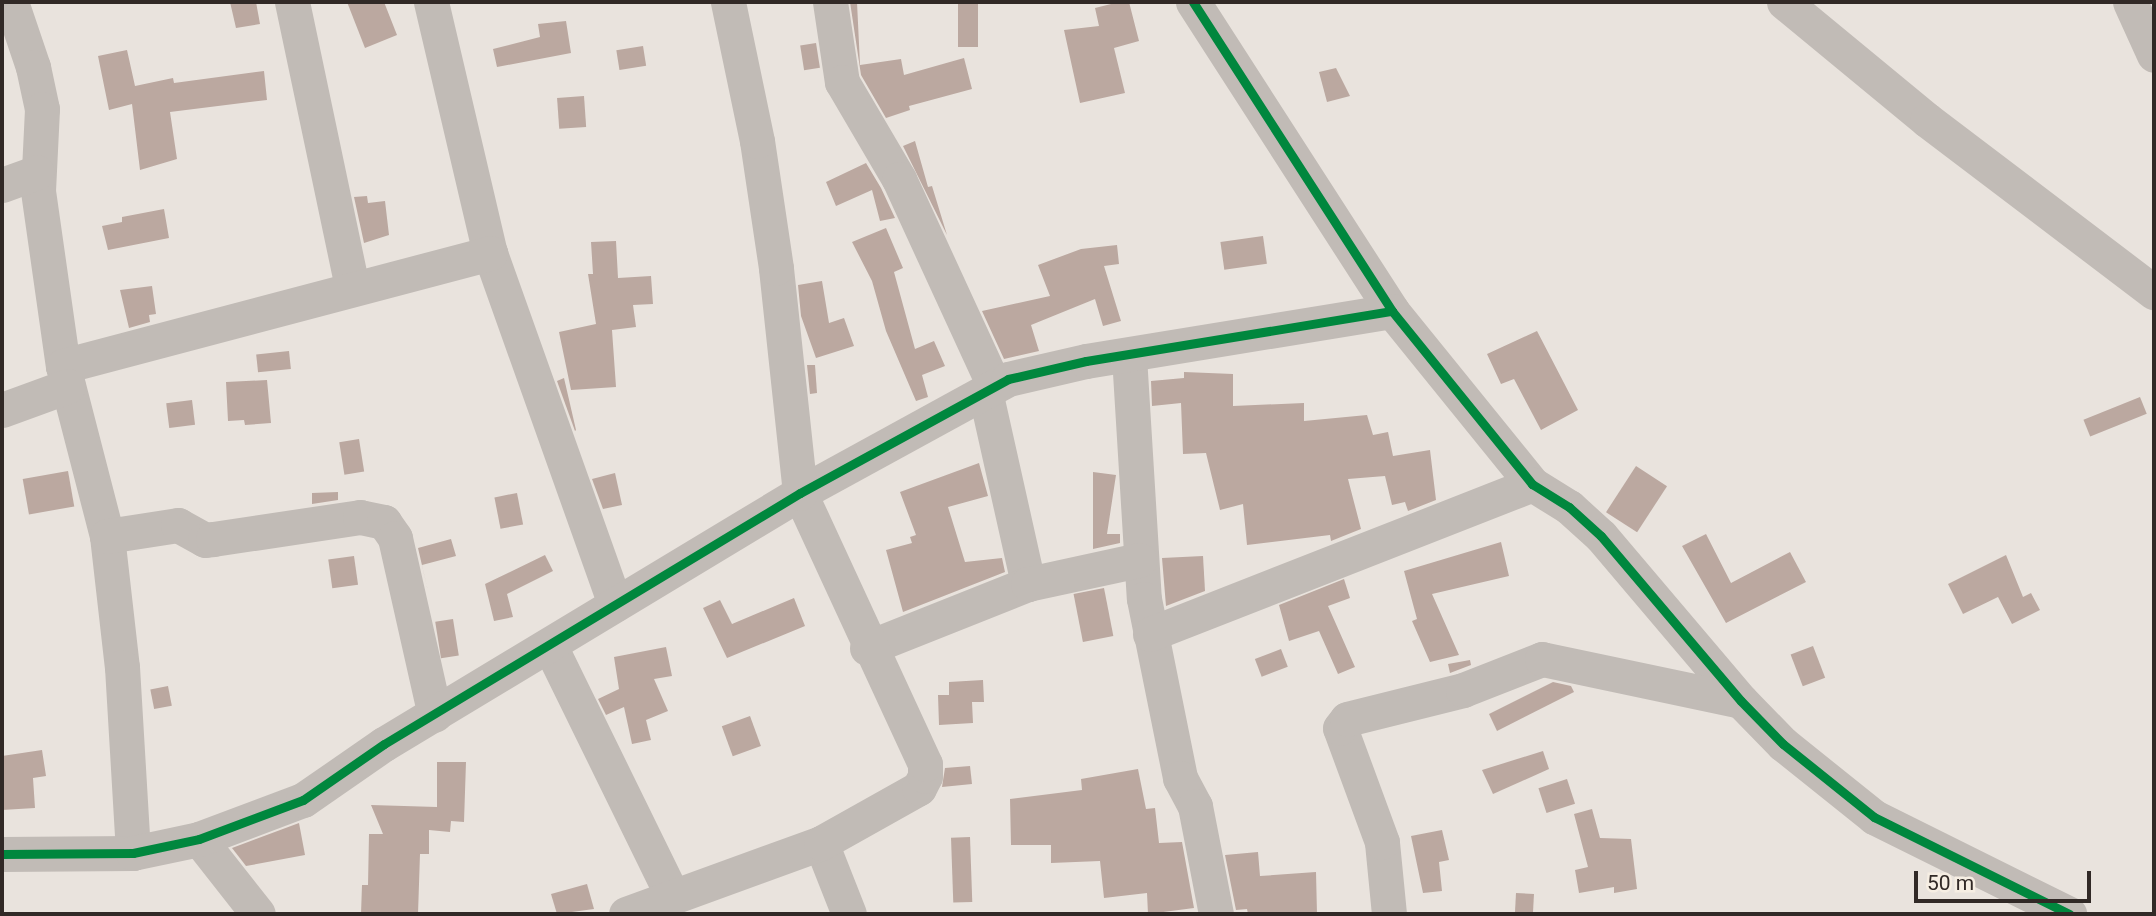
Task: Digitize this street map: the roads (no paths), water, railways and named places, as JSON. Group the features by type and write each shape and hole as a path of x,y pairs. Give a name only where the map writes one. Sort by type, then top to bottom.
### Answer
{"street":[{"path":"11,2 33,67 41,109 37,172 65,376 107,536 122,667 133,853"},
{"path":"292,2 352,286"},
{"path":"431,2 490,253 615,604"},
{"path":"626,914 672,895 821,843 919,788 925,776 925,764 867,648 800,494 776,268 754,128 727,2"},
{"path":"830,2 842,82 899,179 989,388 1028,584"},
{"path":"1193,2 1392,311 1532,484 1569,507 1601,536 1741,701 1783,744 1874,817 2069,914"},
{"path":"1784,2 1927,120 2154,292"},
{"path":"2130,2 2154,55"},
{"path":"2,185 37,172"},
{"path":"2,410 65,376 352,286 490,253"},
{"path":"2,854 133,853 199,839 303,800 615,604 800,494 989,388 1036,370 1392,311"},
{"path":"1129,356 1139,560 1150,634 1180,778 1189,790 1208,861 1216,914"},
{"path":"1150,634 1532,484"},
{"path":"107,536 178,525 213,539 360,517 384,522 395,538 435,715"},
{"path":"867,648 1028,584 1139,560"},
{"path":"550,646 672,895"},
{"path":"1390,914 1382,842 1340,728 1347,719 1463,690 1542,659 1741,701"},
{"path":"199,839 258,914"},
{"path":"821,843 849,914"}]}
